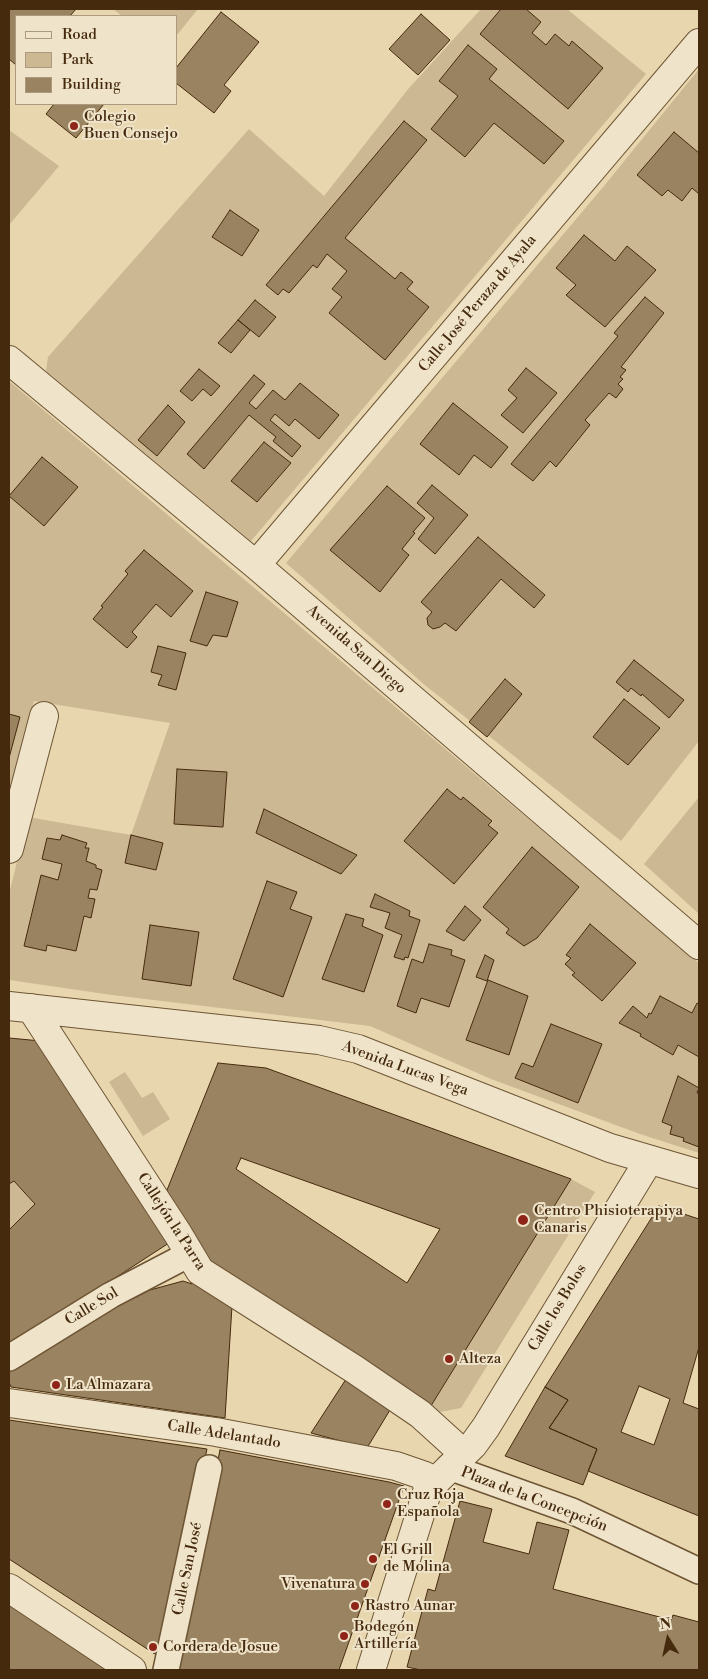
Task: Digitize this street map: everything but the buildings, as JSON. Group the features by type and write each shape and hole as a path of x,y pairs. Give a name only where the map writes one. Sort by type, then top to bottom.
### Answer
{"street":[{"name":"Calle José Peraza de Ayala","path":"256,566 699,43"},
{"name":"Avenida San Diego","path":"9,360 256,566 699,944"},
{"path":"9,849 44,716"},
{"name":"Avenida Lucas Vega","path":"20,1007 319,1040 358,1049 610,1148 699,1174"},
{"name":"Callejón la Parra","path":"20,1007 178,1234 200,1272 354,1369 420,1414 456,1460"},
{"name":"Calle los Bolos","path":"428,1489 473,1445 486,1427 649,1160"},
{"name":"Calle Sol","path":"9,1358 111,1295 178,1260"},
{"name":"Calle Adelantado","path":"9,1403 216,1432 396,1466 425,1476 428,1489"},
{"name":"Plaza de la Concepción","path":"456,1460 572,1511 699,1571"},
{"name":"Calle San José","path":"166,1670 208,1468"},
{"path":"371,1670 428,1489"},
{"path":"9,1588 132,1670"}],"green space":[{"path":"113,9 198,9 178,34 178,15 121,15"},
{"path":"481,9 567,9 646,74 251,541 46,371 48,357 249,129 324,196 409,88"},
{"path":"699,69 699,741 621,841 426,686 286,563 604,186"},
{"path":"9,130 59,166 9,225"},
{"path":"9,381 699,963 699,1153 640,1134 491,1079 370,1026 112,995 9,980 9,894 28,817 131,835 170,723 34,701 9,802"},
{"path":"699,797 699,914 644,864"},
{"path":"125,1072 142,1098 153,1092 170,1119 143,1136 109,1082"},
{"path":"571,1179 595,1192 461,1408 440,1412 429,1409"},
{"path":"14,1181 35,1204 9,1230 9,1184"}],"place":[{"name":"Colegio Buen Consejo","path":"74,126"},
{"name":"Centro Phisioterapiya Canaris","path":"523,1220"},
{"name":"Alteza","path":"449,1359"},
{"name":"La Almazara","path":"56,1385"},
{"name":"Cruz Roja Española","path":"387,1504"},
{"name":"El Grill de Molina","path":"373,1559"},
{"name":"Vivenatura","path":"365,1584"},
{"name":"Rastro Aunar","path":"355,1606"},
{"name":"Bodegón Artillería","path":"344,1636"},
{"name":"Cordera de Josue","path":"153,1647"}]}
